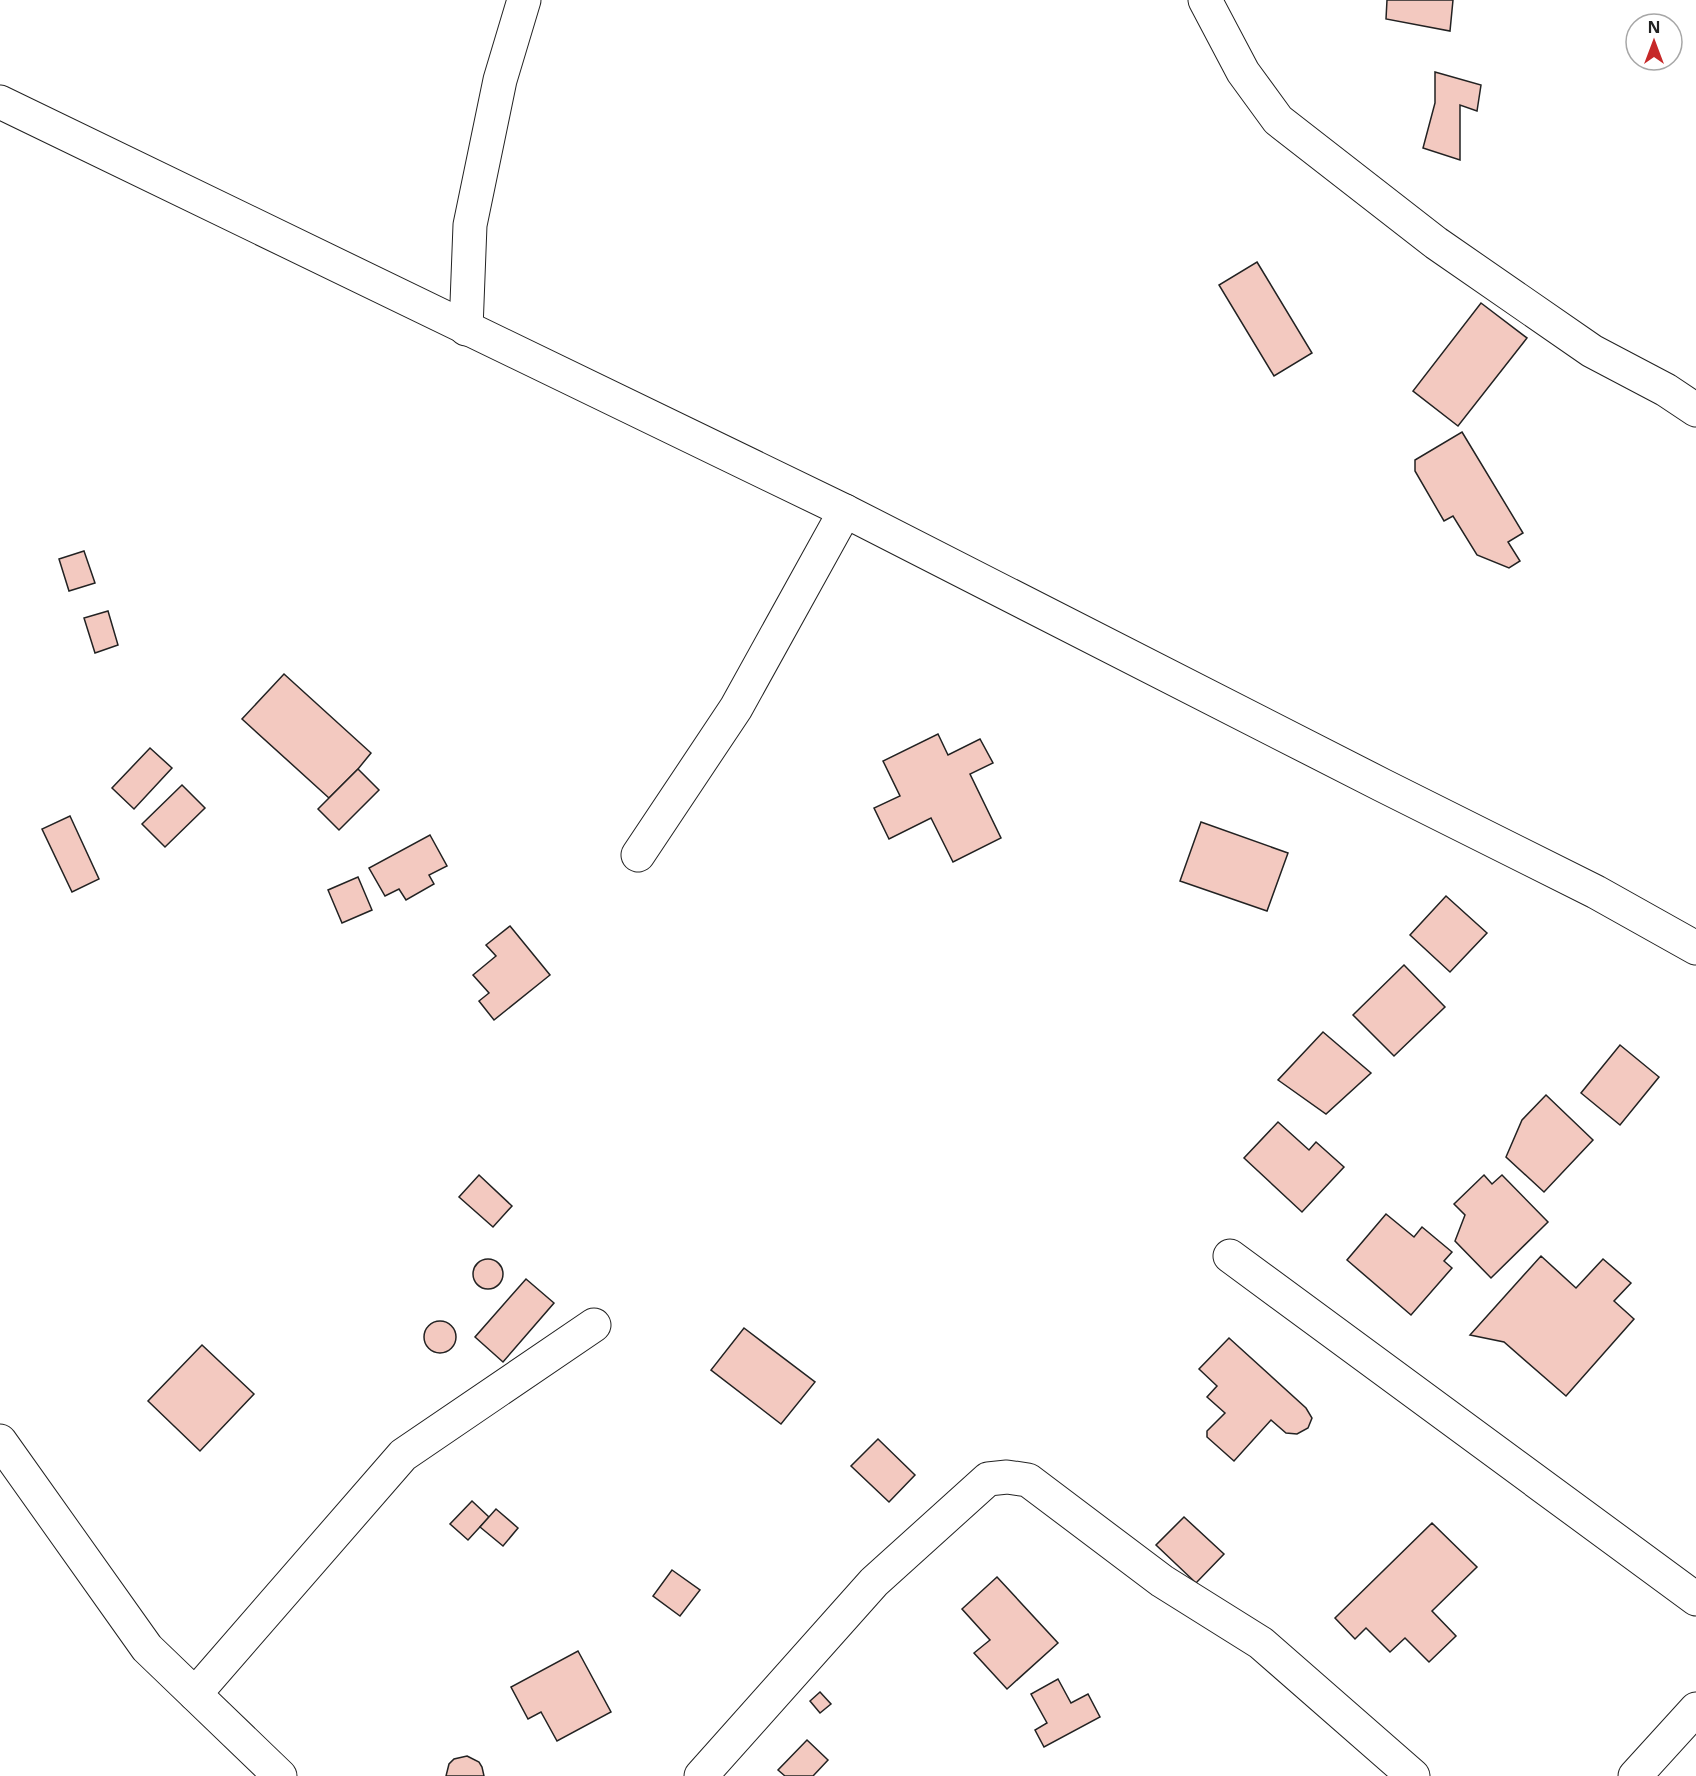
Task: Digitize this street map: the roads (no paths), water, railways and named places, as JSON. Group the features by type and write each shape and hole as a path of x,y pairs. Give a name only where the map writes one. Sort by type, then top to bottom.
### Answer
{"street":[{"path":"466,329 470,225 500,80 524,0"},
{"path":"1205,0 1243,72 1278,120 1436,243 1592,351 1666,390 1696,410"},
{"path":"0,102 845,511 1596,892 1696,948"},
{"path":"638,855 736,708 845,511"},
{"path":"1230,1256 1696,1599"},
{"path":"195,1694 403,1455 594,1325"},
{"path":"0,1441 147,1648 280,1776"},
{"path":"701,1776 873,1582 988,1479 1007,1477 1028,1480 1162,1581 1262,1643 1413,1776"},
{"path":"1635,1776 1696,1709"}]}
